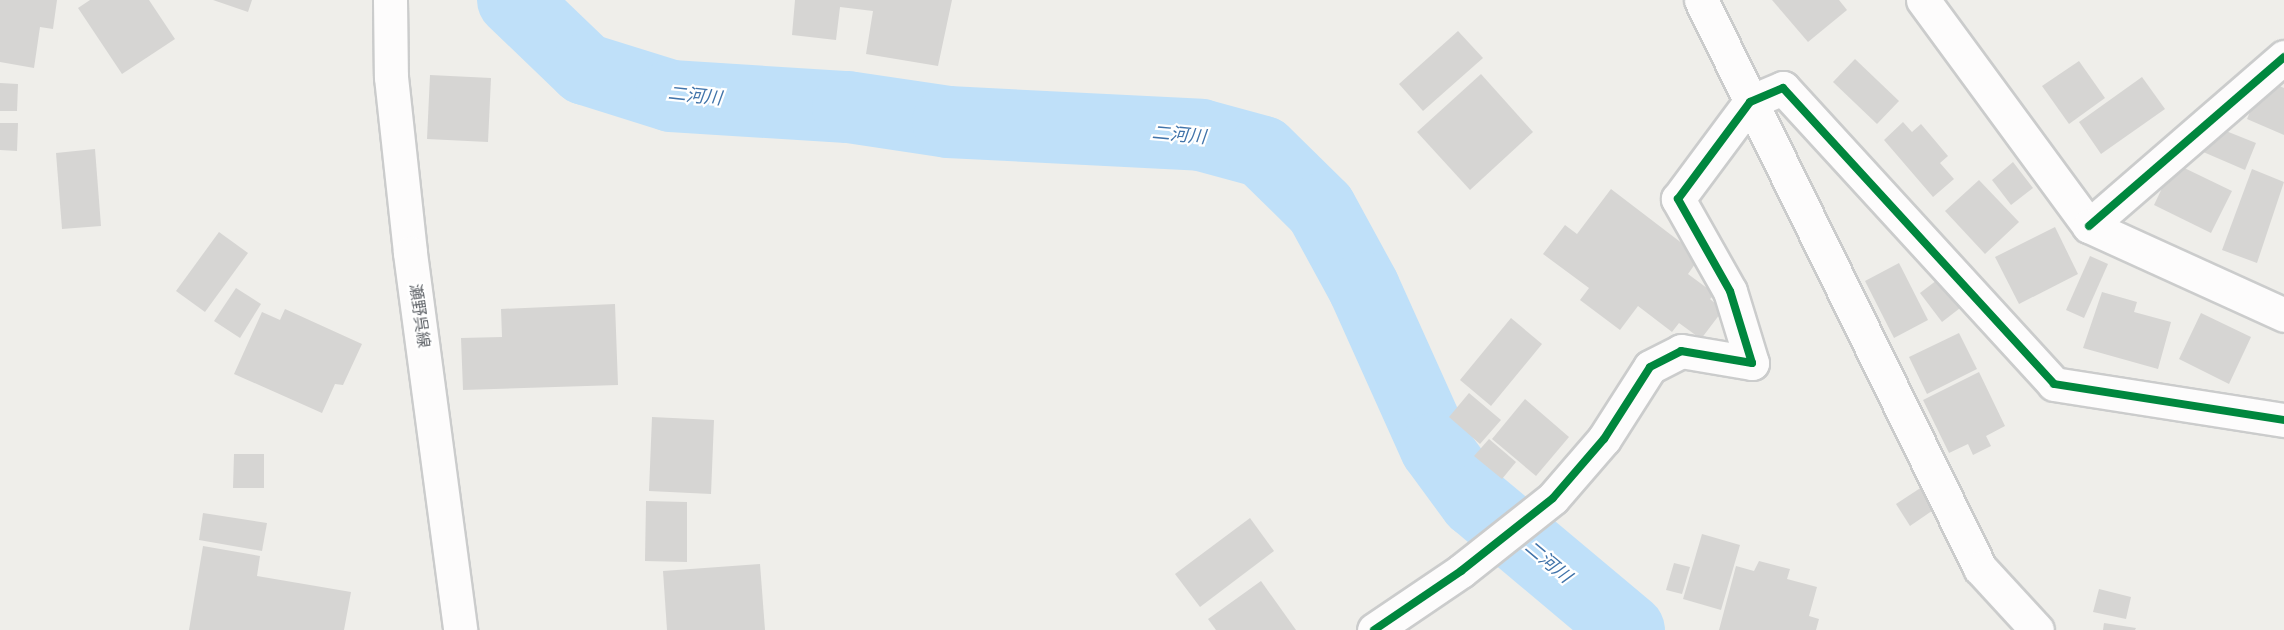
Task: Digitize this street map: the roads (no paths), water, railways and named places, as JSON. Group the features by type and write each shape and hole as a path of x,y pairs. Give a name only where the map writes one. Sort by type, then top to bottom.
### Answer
{"street":[{"name":"瀬野呉線","path":"390,0 391,77 410,253 460,630"},
{"path":"1701,0 1980,567 2037,630"},
{"path":"1923,0 2089,226 2284,315"},
{"path":"2089,226 2284,57"},
{"path":"1374,630 1461,571 1553,498 1604,439 1650,367 1681,351 1752,363 1730,291 1678,199 1750,102 1783,88 2054,384 2284,420"}],"waterway":[{"name":"二河川","path":"513,0 585,69 671,96 848,107 948,122 1201,135 1263,152 1321,209 1364,288 1436,448 1475,501 1629,630"}]}
